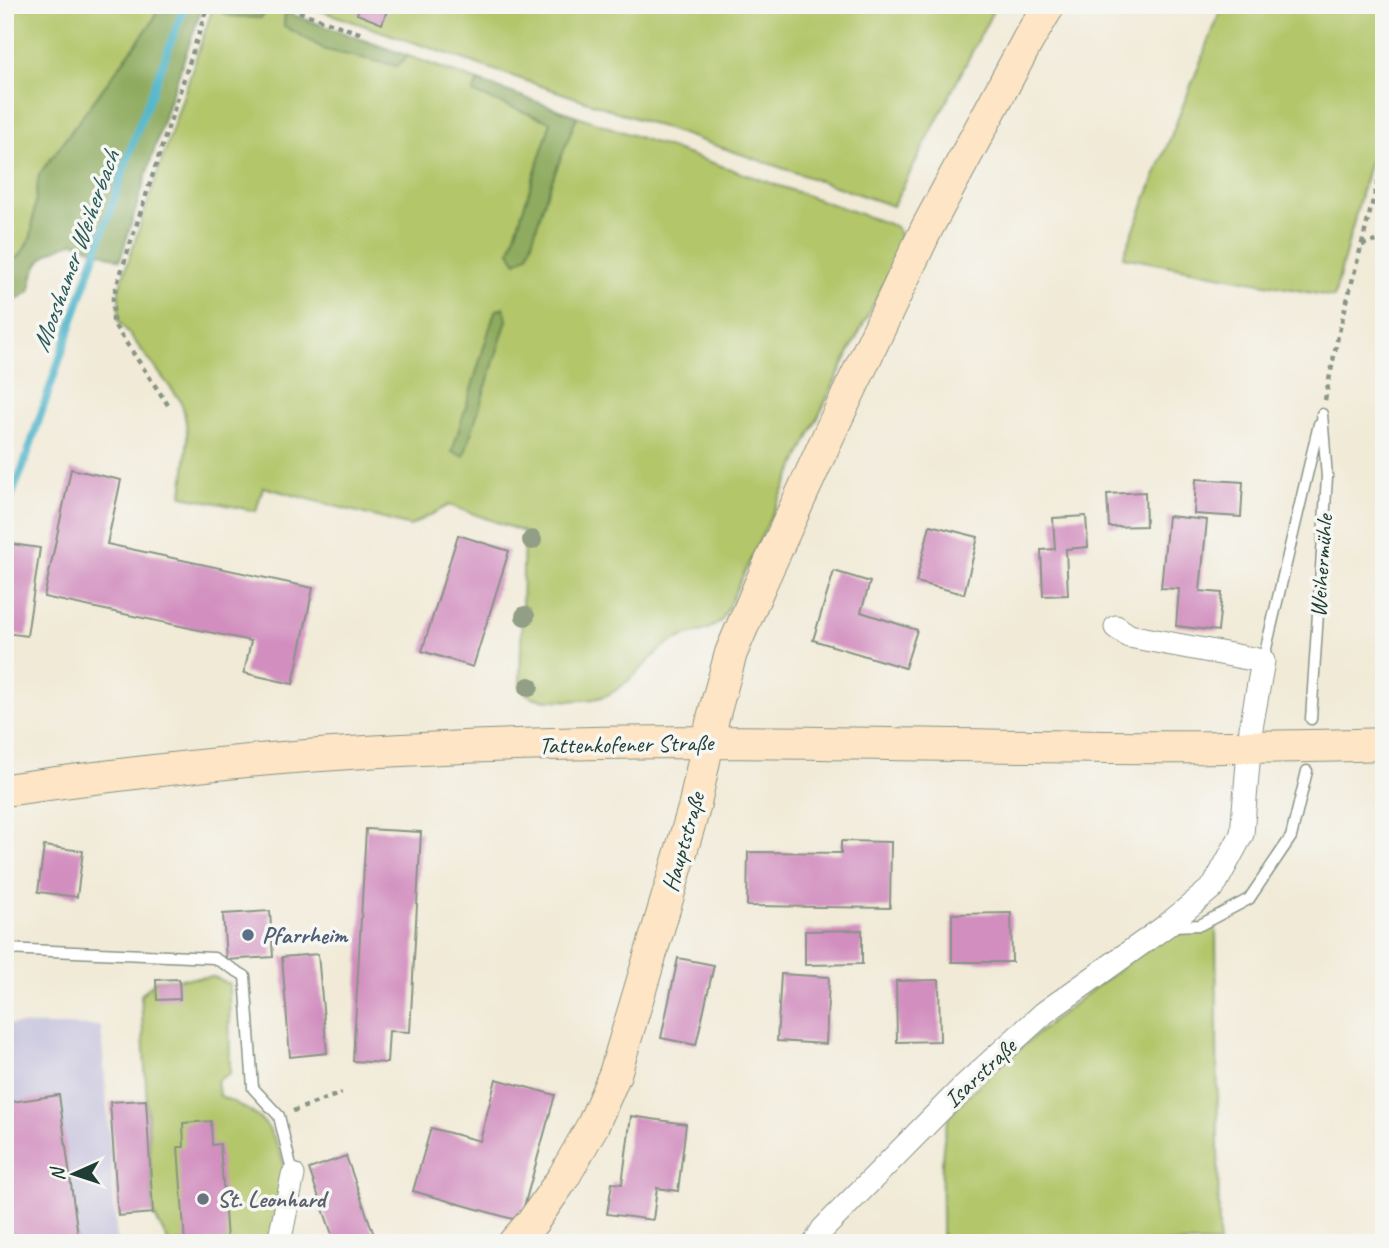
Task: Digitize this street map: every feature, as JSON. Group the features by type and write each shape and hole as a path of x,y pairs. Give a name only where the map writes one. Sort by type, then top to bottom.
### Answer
{"main road":[{"name":"Hauptstraße","path":"514,1243 534,1220 563,1178 593,1125 615,1074 694,808 731,653 831,430 928,228 1049,5"},
{"name":"Tattenkofener Straße","path":"5,790 188,768 349,753 508,746 708,742 1249,747 1384,744"}],"street":[{"path":"1116,627 1129,636 1141,639 1263,661 1249,747"},
{"name":"Isarstraße","path":"815,1243 822,1229 965,1085 1044,1013 1166,926 1214,886 1242,834 1249,747"},
{"path":"279,1243 293,1175"}],"lane":[{"name":"Weihermühle","path":"1263,661 1322,414"},
{"name":"Weihermühle","path":"1311,719 1327,477 1322,414"},
{"path":"1166,926 1200,925 1249,899 1291,837 1307,771"},
{"path":"5,949 214,958 245,976 253,1088 279,1116 293,1175"}],"path":[{"path":"168,405 113,323 113,297 208,5"},
{"path":"281,5 362,34"},
{"path":"1322,414 1338,336 1384,158"},
{"path":"1362,245 1384,239"},
{"path":"279,1116 342,1093"}],"shaded area":[{"path":"5,1024 101,1026 117,1243 5,1243"}],"green space":[{"path":"5,5 159,5 153,21 39,175 31,237 20,256 5,263"},
{"path":"159,5 203,5 170,99 120,260 74,242 43,258 34,271 30,291 18,299 5,292 5,263 20,256 31,237 39,175 153,21"},
{"path":"213,5 269,6 261,18 229,16"},
{"path":"304,5 996,5 893,206"},
{"path":"1223,5 1384,5 1384,107 1334,297 1123,257"},
{"path":"269,6 285,12 284,26 396,66 408,56 478,81 474,93 551,122 510,251 528,255 546,196 577,116 895,226 898,230 900,250 897,258 848,354 722,620 710,628 666,645 624,684 606,696 584,700 533,698 520,686 524,532 449,505 410,526 263,487 256,511 182,496 187,448 184,411 180,400 119,321 119,289 213,7 229,16 261,18","holes":["507,320 464,455 452,452"]},
{"path":"285,12 408,56 397,66 326,50 284,26"},
{"path":"478,81 577,116 546,196 528,255 516,262 510,251 551,122 473,93"},
{"path":"504,307 507,320 464,456 452,452 495,311"},
{"path":"1216,925 1219,1243 942,1243 943,1148 948,1120 959,1105 981,1082 1048,1025 1146,950 1164,939"},
{"path":"214,977 229,984 230,1073 217,1081 219,1095 250,1111 264,1123 277,1144 284,1167 273,1243 169,1243 153,1213 141,995 156,980"}],"building":[{"path":"360,5 389,5 382,24 357,14"},
{"path":"5,352 11,352 7,415 5,415"},
{"path":"71,469 121,480 107,544 313,588 293,684 244,673 251,641 44,597"},
{"path":"1196,479 1243,482 1241,517 1194,514"},
{"path":"1145,492 1146,526 1109,527 1107,494"},
{"path":"1086,516 1088,547 1066,549 1068,595 1043,596 1041,550 1055,549 1053,518"},
{"path":"1168,516 1207,520 1200,591 1222,593 1218,631 1176,626 1179,589 1161,588"},
{"path":"930,525 978,537 964,594 916,582"},
{"path":"458,535 509,551 473,667 422,651"},
{"path":"5,543 40,548 27,636 5,633"},
{"path":"834,571 870,582 861,612 917,630 905,668 813,640"},
{"path":"366,829 421,832 410,1032 389,1031 387,1063 353,1061"},
{"path":"841,841 891,842 890,908 747,906 748,852 841,853"},
{"path":"44,846 83,851 77,897 38,892"},
{"name":"Pfarrheim","path":"270,911 273,957 226,960 223,914"},
{"path":"1011,913 1012,962 952,962 952,914"},
{"path":"862,930 862,964 805,965 805,931"},
{"path":"318,954 327,1053 290,1057 282,957"},
{"path":"678,958 714,965 696,1045 661,1038"},
{"path":"781,974 829,977 826,1044 777,1041"},
{"path":"179,979 180,999 157,1000 156,980"},
{"path":"939,980 940,1041 897,1042 896,981"},
{"path":"496,1079 555,1095 520,1221 413,1191 431,1128 480,1141"},
{"path":"59,1095 79,1243 5,1243 5,1103"},
{"path":"146,1100 153,1213 118,1216 110,1102"},
{"path":"631,1116 686,1124 678,1191 657,1188 653,1220 607,1214 612,1183 622,1184"},
{"name":"St. Leonhard","path":"211,1121 212,1145 220,1144 227,1240 185,1243 178,1147 184,1147 183,1123"},
{"path":"346,1156 374,1235 353,1243 335,1243 309,1169"}],"waterway":[{"name":"Mooshamer Weiherbach","path":"5,511 23,467 137,131 185,5"}],"place":[{"name":"Pfarrheim","path":"248,935"},
{"name":"St. Leonhard","path":"203,1199"}]}
